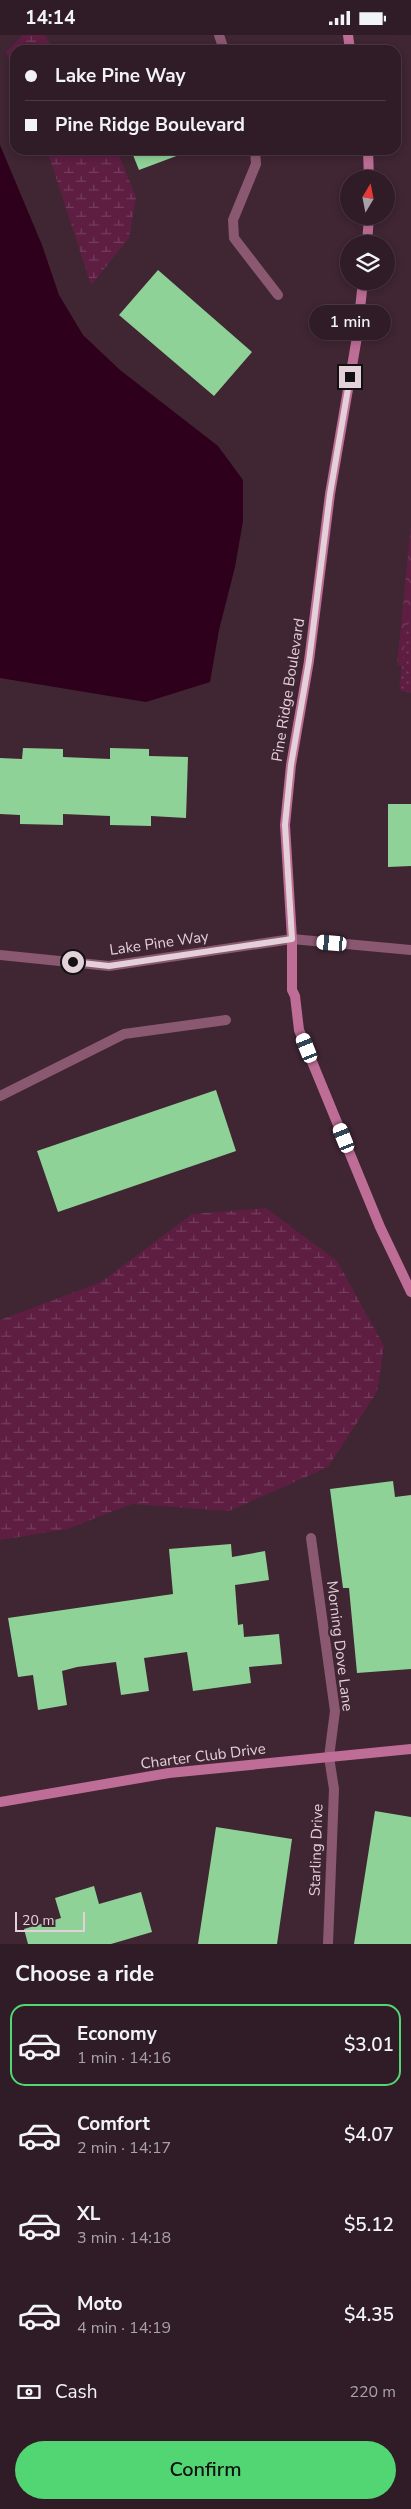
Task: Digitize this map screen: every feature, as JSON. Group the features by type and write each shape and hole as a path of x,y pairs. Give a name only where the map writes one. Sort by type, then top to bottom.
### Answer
{"street":[{"path":"255,155 256,164 233,220 234,238 278,295"},
{"path":"368,155 369,170"},
{"name":"Pine Ridge Boulevard","path":"362,290 357,337 330,494 309,661 289,782 285,825 292,939 292,990 295,996 299,1030 380,1227 411,1292"},
{"name":"Lake Pine Way","path":"0,955 109,966 292,939 411,950"},
{"path":"0,1096 124,1034 226,1021"},
{"name":"Morning Dove Lane","path":"311,1538 335,1711 329,1757"},
{"name":"Charter Club Drive","path":"0,1802 170,1773 411,1749"},
{"name":"Starling Drive","path":"328,1944 334,1789 329,1757"}],"green space":[{"path":"23,35 45,35 51,45 13,45"},
{"path":"10,48 10,61 6,52"},
{"path":"49,155 119,155 136,197 129,238 91,285"},
{"path":"411,525 411,669 397,665"},
{"path":"411,597 411,693 399,690"},
{"path":"266,1208 337,1261 384,1346 377,1392 328,1467 229,1511 132,1504 67,1529 0,1540 0,1320 101,1282 192,1214"}],"shaded area":[{"path":"0,145 42,245 59,295 83,335 120,370 218,446 243,480 243,521 235,567 219,630 210,682 146,702 0,678"}],"building":[{"path":"133,155 179,155 139,170"},
{"path":"158,270 252,352 214,396 119,315"},
{"path":"23,748 63,749 63,757 110,759 110,748 149,749 149,756 188,757 186,818 151,816 151,826 110,825 110,816 63,814 63,825 20,824 20,815 0,814 0,758 22,759"},
{"path":"388,804 411,804 411,866 388,867"},
{"path":"216,1090 236,1151 58,1212 37,1151"},
{"path":"393,1481 395,1497 411,1495 411,1669 357,1673 349,1588 343,1588 330,1489"},
{"path":"231,1544 232,1557 265,1551 269,1580 235,1585 238,1625 243,1624 244,1637 279,1634 282,1664 249,1667 251,1683 193,1691 187,1652 144,1658 149,1691 121,1695 116,1662 77,1667 62,1671 67,1705 38,1710 33,1675 18,1677 8,1618 173,1594 169,1549"},
{"path":"375,1811 411,1817 411,1944 354,1944"},
{"path":"216,1827 292,1839 277,1944 198,1944"},
{"path":"94,1886 99,1904 141,1892 152,1932 111,1944 28,1944 24,1929 61,1918 55,1898"}],"route":[{"path":"73,962 109,966 292,939 285,825 291,765 309,661 330,494 350,377"}]}
